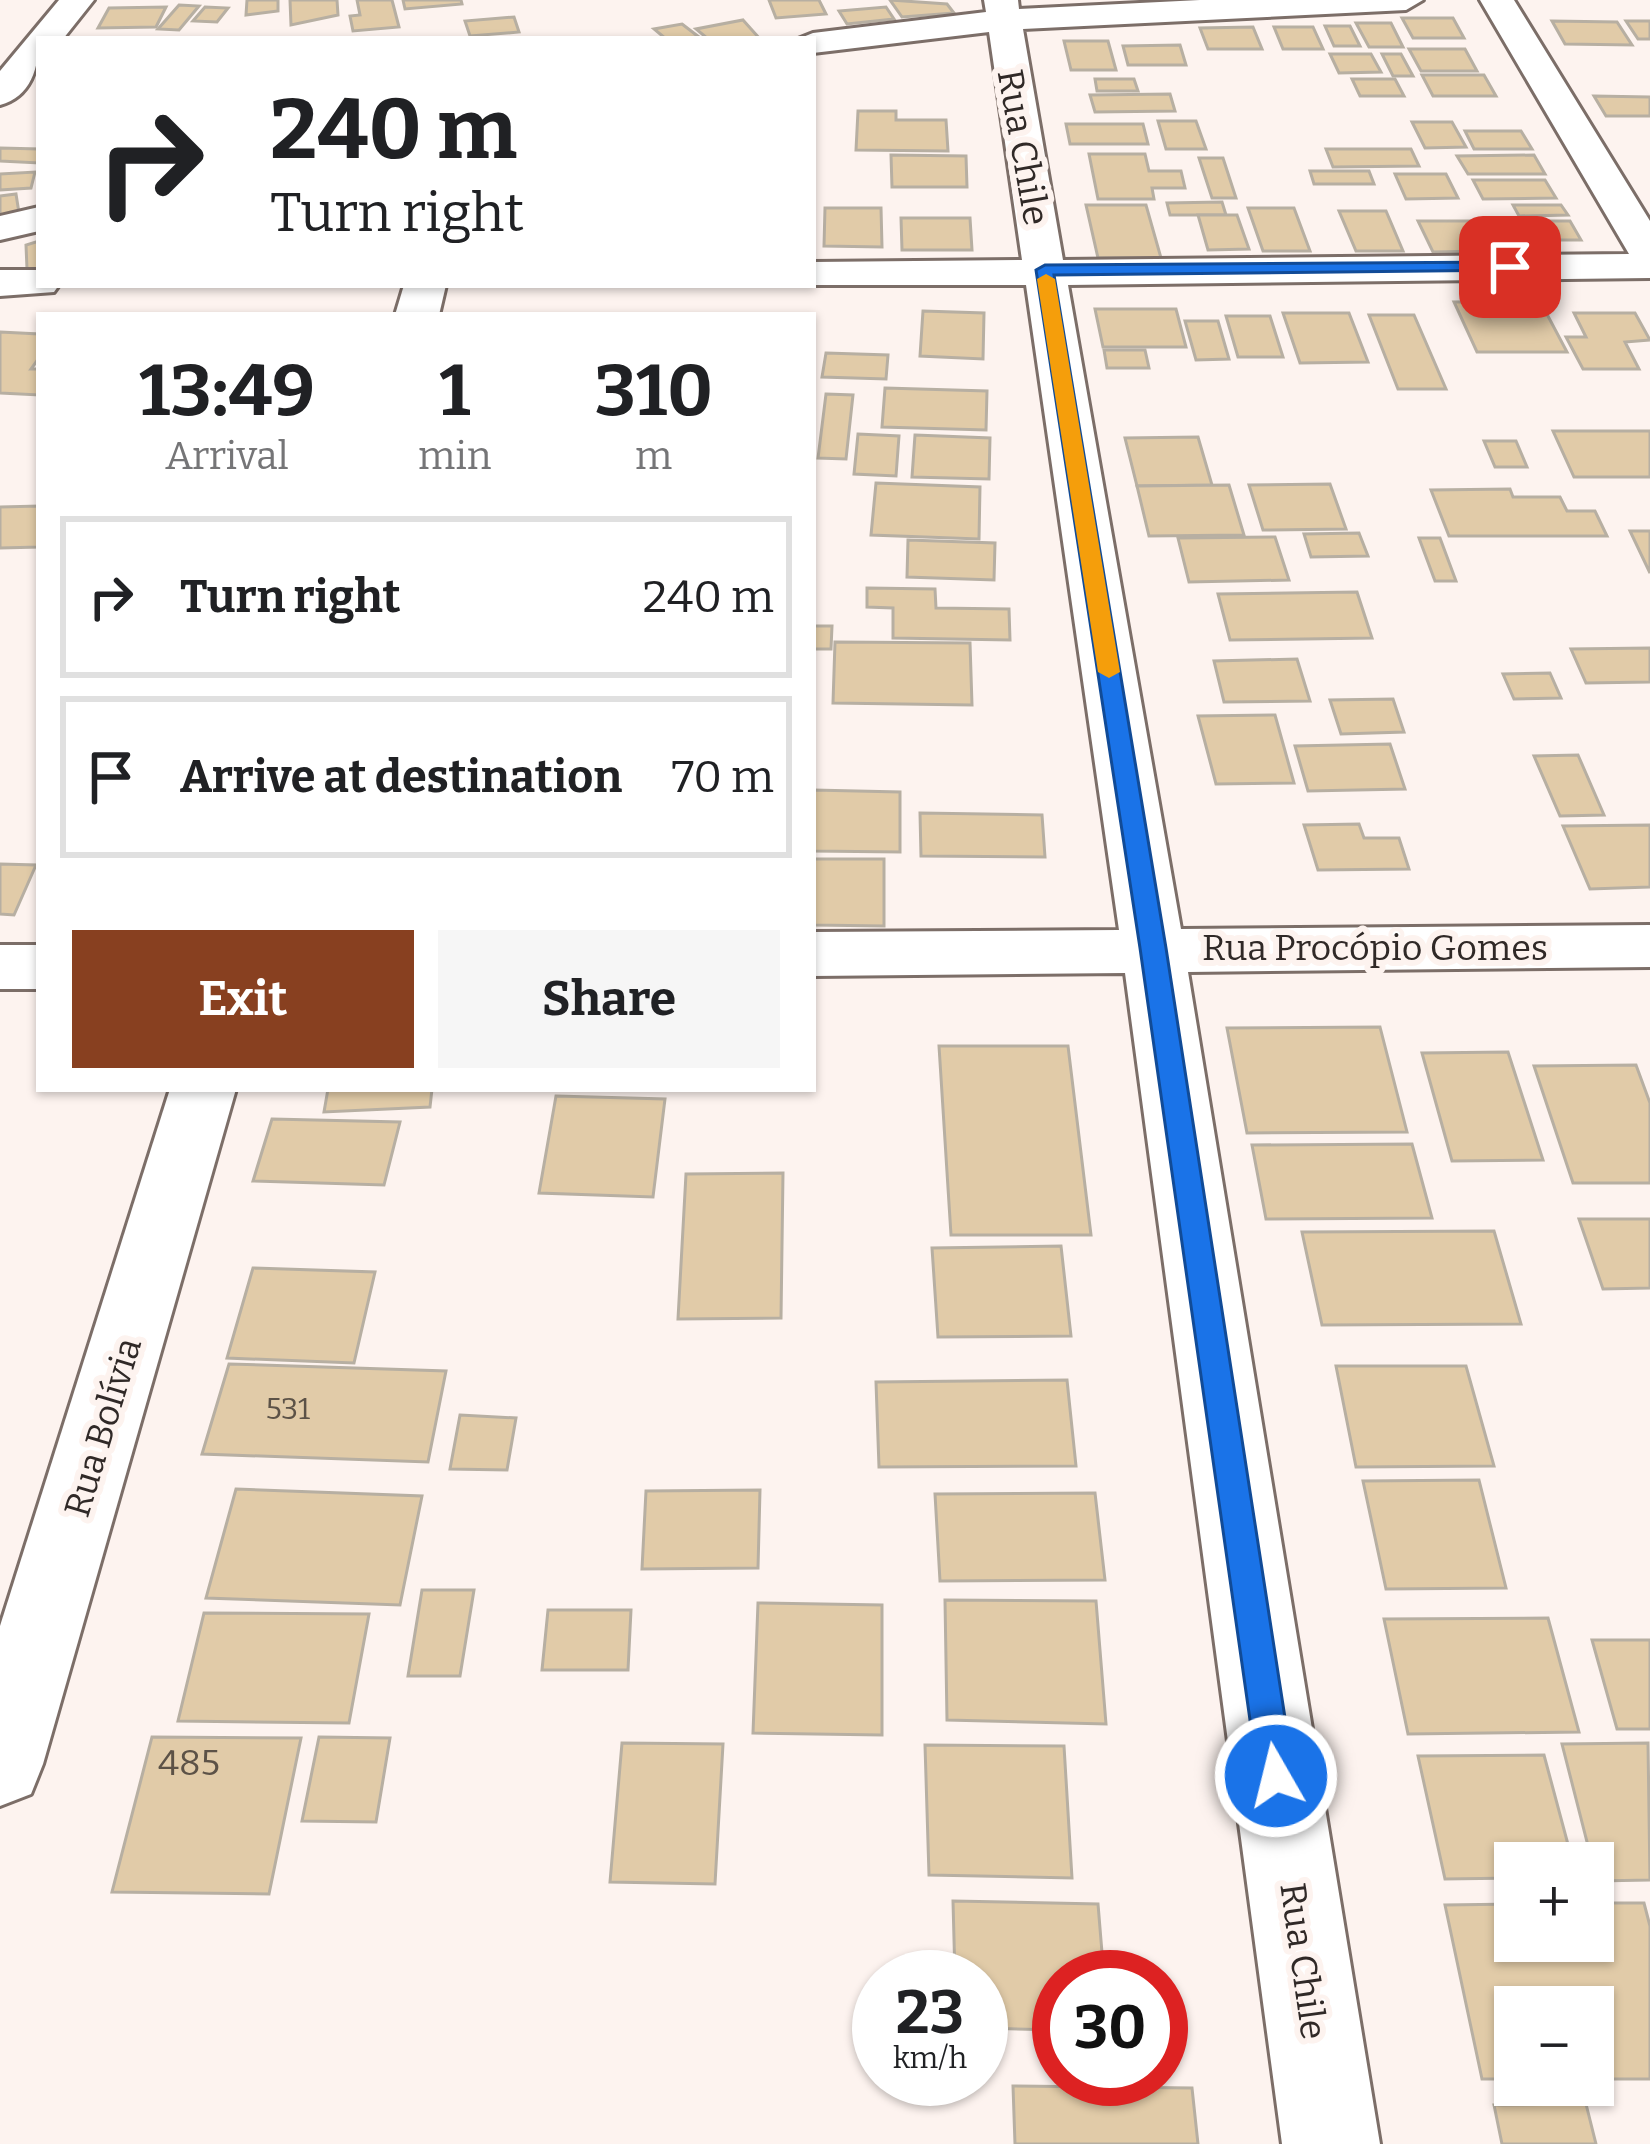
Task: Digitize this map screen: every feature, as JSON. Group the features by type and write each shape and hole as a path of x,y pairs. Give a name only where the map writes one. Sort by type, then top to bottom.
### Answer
{"street":[{"path":"47,36 77,0"},
{"path":"816,42 1001,10 1406,0"},
{"path":"1497,0 1650,254"},
{"name":"Rua Chile","path":"1001,10 1153,948 1331,2144"},
{"path":"0,94 36,50"},
{"path":"0,228 36,220"},
{"path":"816,275 1650,266"},
{"path":"0,283 36,283"},
{"name":"Rua Procópio Gomes","path":"816,954 1650,946"},
{"path":"0,968 36,967"},
{"name":"Rua Bolívia","path":"0,1764 202,1092"}],"building":[{"path":"247,0 278,0 278,11 246,15"},
{"path":"290,0 337,0 338,15 291,25"},
{"path":"357,0 392,0 399,27 353,31 350,16 360,15"},
{"path":"403,0 461,0 462,4 405,9"},
{"path":"769,0 819,0 826,14 776,18"},
{"path":"890,0 947,4 954,13 902,17"},
{"path":"179,5 199,6 179,30 158,29"},
{"path":"166,7 156,27 98,28 109,8"},
{"path":"205,7 228,8 217,22 193,21"},
{"path":"886,7 894,19 847,24 839,11"},
{"path":"514,17 519,32 470,36 465,21"},
{"path":"1402,18 1453,18 1464,38 1413,38"},
{"path":"743,20 757,36 704,36 696,29"},
{"path":"1552,21 1617,22 1632,45 1565,44"},
{"path":"1626,21 1650,21 1650,39 1638,39"},
{"path":"1356,23 1391,23 1403,47 1369,47"},
{"path":"682,24 698,36 662,36 654,29"},
{"path":"1325,26 1350,26 1360,46 1334,46"},
{"path":"1253,27 1262,49 1208,49 1200,28"},
{"path":"1274,27 1313,27 1323,49 1283,49"},
{"path":"1064,41 1108,41 1116,70 1071,70"},
{"path":"1180,45 1186,65 1128,65 1123,46"},
{"path":"1409,49 1465,49 1477,71 1421,71"},
{"path":"1330,54 1371,54 1381,72 1339,73"},
{"path":"1382,54 1401,54 1413,76 1393,76"},
{"path":"1422,75 1484,75 1496,96 1433,96"},
{"path":"1095,79 1134,79 1138,91 1097,91"},
{"path":"1352,79 1395,79 1404,96 1360,96"},
{"path":"1170,94 1175,111 1095,112 1090,95"},
{"path":"1594,96 1650,97 1650,116 1606,116"},
{"path":"858,111 896,111 896,120 946,120 948,151 856,150"},
{"path":"1158,121 1196,121 1206,149 1166,149"},
{"path":"1412,122 1452,122 1466,147 1425,148"},
{"path":"1066,124 1143,124 1148,144 1070,144"},
{"path":"1465,131 1521,131 1532,149 1474,149"},
{"path":"0,148 36,149 36,163 0,161"},
{"path":"1326,149 1411,149 1419,166 1333,167"},
{"path":"1089,154 1145,154 1149,171 1181,171 1185,188 1152,188 1154,199 1098,199"},
{"path":"891,155 966,156 967,187 892,187"},
{"path":"1534,155 1545,174 1468,174 1457,156"},
{"path":"1199,158 1223,158 1236,198 1212,198"},
{"path":"1310,171 1369,171 1374,184 1314,184"},
{"path":"35,172 31,188 0,190 0,174"},
{"path":"1395,174 1446,174 1458,198 1406,199"},
{"path":"1473,180 1545,180 1556,198 1483,199"},
{"path":"16,194 19,213 0,215 0,196"},
{"path":"1222,202 1226,215 1170,215 1167,203"},
{"path":"1086,205 1146,205 1161,258 1098,258"},
{"path":"1513,205 1561,205 1568,215 1519,216"},
{"path":"825,208 881,208 882,247 824,246"},
{"path":"1248,208 1294,208 1310,251 1263,251"},
{"path":"1339,211 1386,211 1403,251 1356,251"},
{"path":"1198,215 1237,215 1249,249 1208,250"},
{"path":"901,218 970,218 972,250 902,250"},
{"path":"1418,221 1472,221 1488,251 1433,252"},
{"path":"1510,221 1570,221 1581,240 1520,240"},
{"path":"36,242 36,269 27,269 26,245"},
{"path":"1540,301 1567,352 1477,352 1454,302"},
{"path":"1095,309 1176,309 1186,347 1103,347"},
{"path":"923,311 984,313 983,359 920,356"},
{"path":"1283,313 1349,313 1368,362 1300,363"},
{"path":"1574,313 1635,313 1650,340 1625,342 1639,369 1583,369 1566,337 1586,337"},
{"path":"1369,315 1414,315 1446,389 1398,389"},
{"path":"1226,316 1270,316 1283,357 1238,357"},
{"path":"1185,321 1218,321 1229,359 1196,360"},
{"path":"0,332 36,334 36,362 31,369 36,369 36,395 0,393"},
{"path":"1104,350 1145,350 1149,368 1107,368"},
{"path":"826,353 888,355 886,379 822,377"},
{"path":"885,388 987,391 986,430 882,427"},
{"path":"826,394 853,395 846,459 818,458"},
{"path":"1553,431 1650,431 1650,477 1574,477"},
{"path":"858,434 899,436 896,476 854,474"},
{"path":"915,435 990,438 989,479 912,477"},
{"path":"1198,437 1212,485 1137,486 1125,438"},
{"path":"1484,441 1516,441 1527,467 1495,467"},
{"path":"876,483 980,487 979,539 871,535"},
{"path":"1330,484 1346,529 1263,530 1249,485"},
{"path":"1229,485 1244,535 1149,536 1137,486"},
{"path":"1510,489 1513,497 1560,497 1567,511 1595,511 1607,536 1449,536 1431,490"},
{"path":"36,506 36,547 0,548 0,507"},
{"path":"1630,531 1650,531 1650,573"},
{"path":"1359,533 1368,556 1311,557 1304,534"},
{"path":"1275,537 1289,580 1189,582 1178,538"},
{"path":"1419,538 1440,538 1456,581 1435,581"},
{"path":"908,540 995,543 994,580 907,577"},
{"path":"867,588 935,589 936,608 1009,609 1010,640 893,638 893,608 867,607"},
{"path":"1357,592 1372,638 1230,640 1218,594"},
{"path":"816,626 832,626 831,649 816,649"},
{"path":"835,642 970,643 972,705 833,703"},
{"path":"1650,648 1650,682 1586,683 1571,649"},
{"path":"1297,659 1310,701 1224,702 1214,661"},
{"path":"1550,673 1561,698 1514,699 1503,674"},
{"path":"1393,699 1404,732 1341,734 1330,700"},
{"path":"1275,715 1294,783 1216,784 1198,716"},
{"path":"1390,744 1405,789 1308,791 1295,746"},
{"path":"1578,755 1604,815 1560,816 1534,756"},
{"path":"816,790 900,792 900,852 816,851"},
{"path":"920,813 1042,815 1045,857 921,856"},
{"path":"1359,824 1364,838 1399,838 1409,869 1318,870 1304,825"},
{"path":"1650,825 1650,887 1590,889 1563,826"},
{"path":"816,859 884,859 884,926 816,925"},
{"path":"0,864 36,865 14,915 0,914"},
{"path":"1380,1027 1407,1132 1247,1133 1227,1028"},
{"path":"939,1046 1068,1046 1091,1235 951,1235"},
{"path":"1508,1052 1543,1160 1452,1161 1422,1053"},
{"path":"1636,1065 1650,1103 1650,1183 1573,1183 1534,1066"},
{"path":"327,1092 432,1092 430,1107 324,1112"},
{"path":"556,1096 665,1099 653,1197 539,1193"},
{"path":"272,1119 400,1122 384,1185 253,1181"},
{"path":"1412,1144 1432,1218 1266,1219 1252,1145"},
{"path":"783,1173 781,1318 678,1319 686,1174"},
{"path":"1579,1219 1650,1219 1650,1288 1603,1289"},
{"path":"1494,1231 1521,1324 1322,1325 1302,1232"},
{"path":"1061,1246 1071,1336 938,1337 932,1248"},
{"path":"253,1268 375,1272 354,1363 227,1358"},
{"path":"229,1364 446,1371 428,1462 202,1454"},
{"path":"1336,1366 1466,1366 1494,1466 1356,1467"},
{"path":"1067,1380 1076,1466 879,1467 876,1382"},
{"path":"460,1415 516,1418 507,1470 450,1469"},
{"path":"1479,1480 1506,1588 1386,1589 1363,1481"},
{"path":"236,1489 422,1496 400,1605 206,1598"},
{"path":"760,1490 758,1568 642,1569 646,1491"},
{"path":"1095,1493 1105,1580 940,1581 935,1494"},
{"path":"422,1590 474,1590 460,1676 408,1676"},
{"path":"945,1600 1096,1601 1106,1724 947,1720"},
{"path":"758,1603 882,1605 882,1735 753,1733"},
{"path":"548,1610 631,1610 628,1670 542,1670"},
{"path":"204,1613 369,1614 349,1723 178,1721"},
{"path":"1548,1618 1579,1732 1408,1734 1384,1619"},
{"path":"1592,1640 1650,1640 1650,1729 1617,1729"},
{"path":"152,1737 301,1738 269,1894 112,1892"},
{"path":"319,1737 390,1738 376,1822 302,1821"},
{"path":"622,1743 723,1744 715,1884 610,1882"},
{"path":"1648,1743 1650,1880 1614,1881 1614,1842 1587,1842 1562,1744"},
{"path":"925,1745 1064,1746 1072,1878 929,1875"},
{"path":"1544,1755 1567,1842 1494,1842 1494,1878 1445,1879 1418,1756"},
{"path":"953,1901 1098,1904 1102,1950 1032,1950 1032,2029 1008,2029 1008,1950 954,1950"},
{"path":"1614,1903 1644,1903 1650,1926 1650,2079 1614,2079 1614,1986 1494,1986 1494,2079 1482,2079 1445,1905 1494,1904 1494,1962 1614,1962"},
{"path":"1013,2086 1032,2086 1032,2106 1188,2106 1188,2088 1192,2088 1198,2144 1015,2144"},
{"path":"1494,2106 1586,2106 1596,2144 1502,2144"}],"slow traffic":[{"path":"1046,279 1109,672"}],"route":[{"path":"1276,1776 1153,948 1045,270 1510,267"}]}
